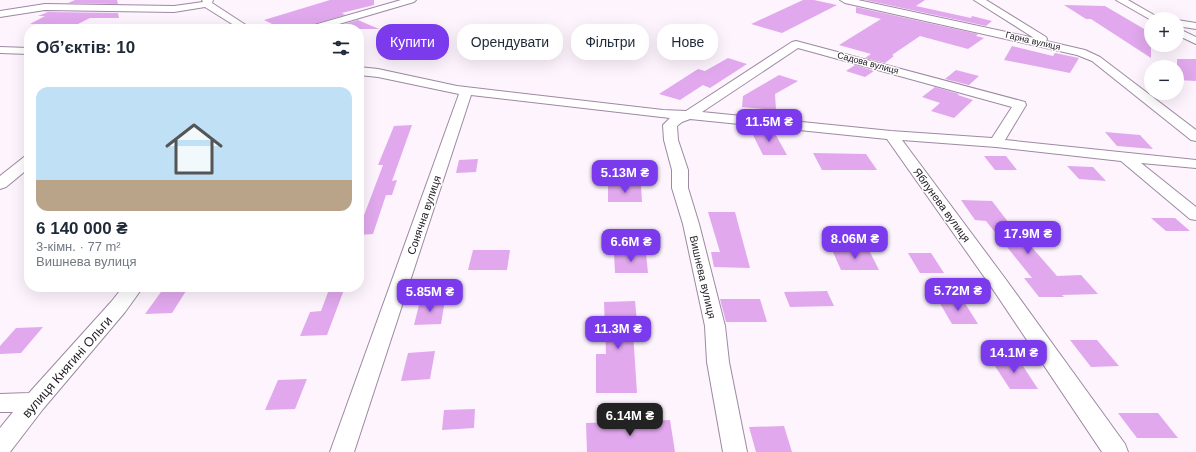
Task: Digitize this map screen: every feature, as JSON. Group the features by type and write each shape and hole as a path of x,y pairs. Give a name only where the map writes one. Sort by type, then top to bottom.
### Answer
{"street":[{"path":"328,24 411,0"},
{"name":"Гарна вулиця","path":"845,0 1081,52 1096,59 1196,137"},
{"path":"979,0 1052,46"},
{"path":"1121,0 1144,12"},
{"path":"0,14 45,7 174,8 208,1 240,24"},
{"path":"1184,24 1196,26"},
{"path":"1184,35 1196,42"},
{"name":"Садова вулиця","path":"689,115 796,44 1020,105 996,143"},
{"path":"0,50 24,51"},
{"path":"0,62 24,51"},
{"path":"364,72 378,73 466,92 663,114 689,115 891,135 996,143 1196,164"},
{"name":"Сонячна вулиця","path":"342,452 466,92"},
{"name":"Вишнева вулиця","path":"689,115 677,119 670,125 671,140 680,170 680,188 691,224 715,326 718,362 735,452"},
{"name":"Яблунева вулиця","path":"891,135 997,281 1116,452"},
{"path":"1125,157 1196,216"},
{"path":"0,184 24,164"},
{"name":"вулиця Княгині Ольги","path":"0,446 35,402 118,307 129,292"},
{"path":"0,403 35,402"}],"building":[{"path":"75,0 117,0 118,4 68,3"},
{"path":"330,0 374,0 374,5 342,13 345,15 314,24 272,24 264,20"},
{"path":"803,0 814,0 837,5 782,33 751,24"},
{"path":"865,0 925,0 916,6 992,21 986,26"},
{"path":"1064,5 1105,6 1144,29 1144,52 1151,52 1151,58 1091,19 1086,19"},
{"path":"856,7 978,34 976,36 984,38 968,49 920,36 892,55 894,56 885,63 865,58 871,54 839,45 881,19 856,13"},
{"path":"48,12 118,13 119,18 90,18 78,24 30,24 45,16 38,16"},
{"path":"358,20 376,29 364,29 364,24 344,24"},
{"path":"1012,46 1053,56 1055,53 1079,58 1070,73 1004,60"},
{"path":"728,58 747,64 710,88 703,85 680,100 659,94 698,69 705,71"},
{"path":"1196,59 1196,81 1184,80 1184,60 1177,60"},
{"path":"855,65 874,71 865,77 846,71"},
{"path":"956,70 979,76 969,85 945,79"},
{"path":"779,75 798,81 775,94 776,110 742,107 743,96"},
{"path":"935,87 973,100 954,118 931,111 940,103 922,97"},
{"path":"412,125 392,181 397,180 392,195 386,195 373,234 364,235 364,215 383,165 378,165 394,126"},
{"path":"773,130 787,155 763,155 751,131"},
{"path":"1105,132 1140,135 1153,149 1117,146"},
{"path":"813,153 866,154 877,170 822,170"},
{"path":"984,156 1006,156 1017,170 995,170"},
{"path":"478,159 476,172 456,173 459,160"},
{"path":"1067,166 1093,167 1106,181 1079,179"},
{"path":"608,186 641,186 642,202 608,202"},
{"path":"961,200 992,201 1019,236 1022,236 1057,276 1081,275 1098,294 1062,295 1064,297 1039,297 1024,278 1032,278 986,221 975,220"},
{"path":"708,212 735,212 750,268 714,267 711,252 720,252"},
{"path":"1151,218 1175,218 1190,231 1166,231"},
{"path":"473,250 510,250 507,270 468,270"},
{"path":"832,250 869,250 879,270 841,270"},
{"path":"614,253 646,253 648,273 615,273"},
{"path":"908,253 931,253 944,273 920,273"},
{"path":"827,291 834,306 790,307 784,292"},
{"path":"161,292 185,292 172,313 145,314"},
{"path":"328,292 343,292 327,335 300,336 310,312 321,311"},
{"path":"720,299 760,299 767,322 726,322"},
{"path":"445,300 441,324 414,325 420,301"},
{"path":"938,300 963,300 978,324 952,324"},
{"path":"635,301 638,332 633,332 637,393 596,393 596,354 606,354 604,302"},
{"path":"43,327 21,353 0,354 0,346 16,328"},
{"path":"1070,340 1097,340 1119,366 1091,367"},
{"path":"435,351 430,379 401,381 408,353"},
{"path":"991,360 1019,360 1038,389 1010,389"},
{"path":"307,379 295,409 265,410 278,380"},
{"path":"475,409 474,428 442,430 444,410"},
{"path":"1118,413 1158,413 1178,438 1137,438"},
{"path":"670,420 675,452 587,452 586,423"},
{"path":"784,426 792,452 756,452 749,427"}]}
